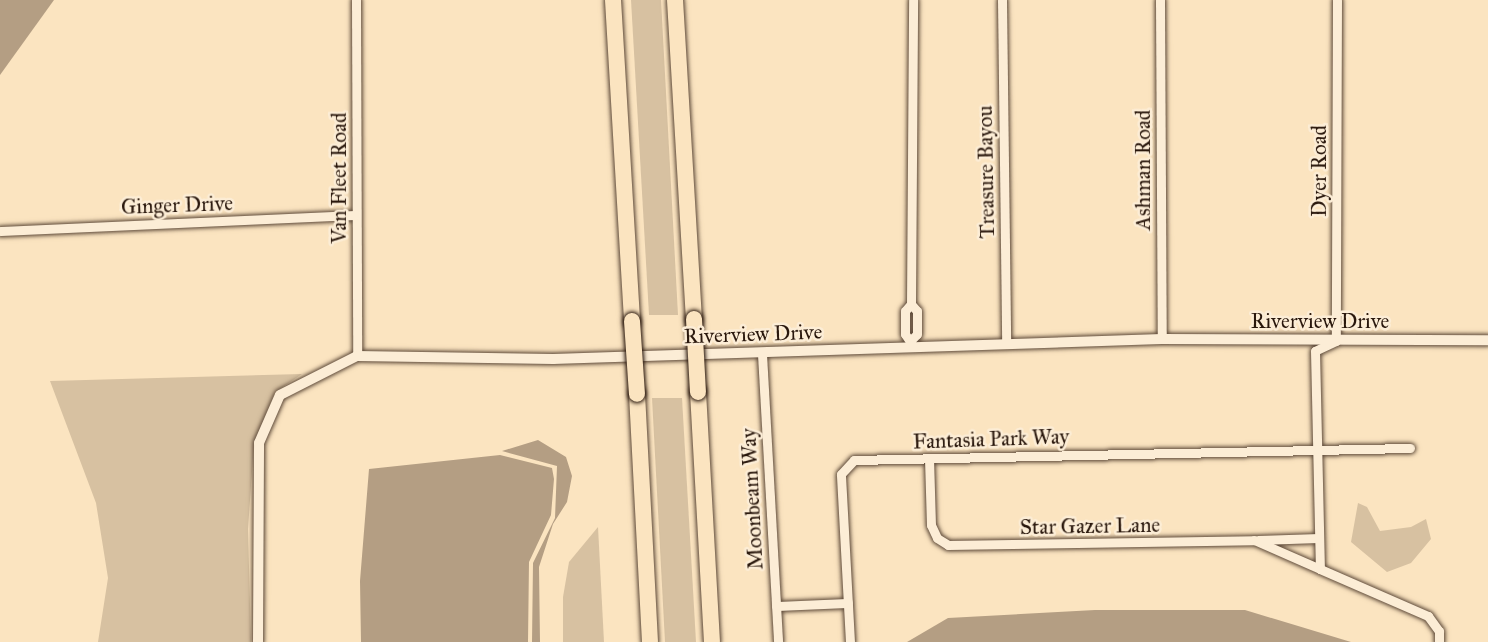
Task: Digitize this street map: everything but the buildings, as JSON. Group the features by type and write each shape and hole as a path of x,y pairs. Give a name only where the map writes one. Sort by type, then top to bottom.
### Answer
{"highway":[{"path":"613,0 650,642"},
{"path":"675,0 712,642"}],"street":[{"name":"Van Fleet Road","path":"356,0 357,356"},
{"path":"911,344 917,334 916,311 911,304 913,0"},
{"name":"Treasure Bayou","path":"1002,0 1006,344"},
{"name":"Ashman Road","path":"1160,0 1162,339"},
{"name":"Dyer Road","path":"1336,341 1337,0"},
{"name":"Ginger Drive","path":"0,232 356,215"},
{"name":"Riverview Drive","path":"258,642 259,443 280,395 357,356 761,354 911,344 1162,339 1488,340"},
{"path":"1336,341 1315,351 1321,569 1428,616 1439,631 1439,642"},
{"name":"Moonbeam Way","path":"761,354 778,642"},
{"name":"Fantasia Park Way","path":"850,642 841,474 854,460 1410,448"},
{"name":"Star Gazer Lane","path":"929,458 931,525 937,538 948,545 1254,540 1321,569"},
{"path":"1254,540 1319,538"},
{"path":"776,606 848,603"}],"shaded area":[{"path":"0,0 54,0 0,75"},
{"path":"631,0 661,0 678,315 649,315"},
{"path":"302,374 275,392 254,443 248,529 251,642 98,642 108,578 96,503 50,381"},
{"path":"652,398 682,398 696,642 665,642"},
{"path":"538,440 566,457 572,476 567,502 553,524 539,567 540,642 532,642 533,563 555,518 557,466 502,451"},
{"path":"500,455 552,468 554,479 551,515 529,562 528,642 361,642 360,581 369,469"},
{"path":"1358,503 1367,507 1380,531 1411,527 1426,519 1431,539 1411,563 1387,572 1351,542"},
{"path":"598,527 604,642 563,642 563,597 569,562"},
{"path":"1095,610 1245,610 1351,642 907,642 948,618"}]}
